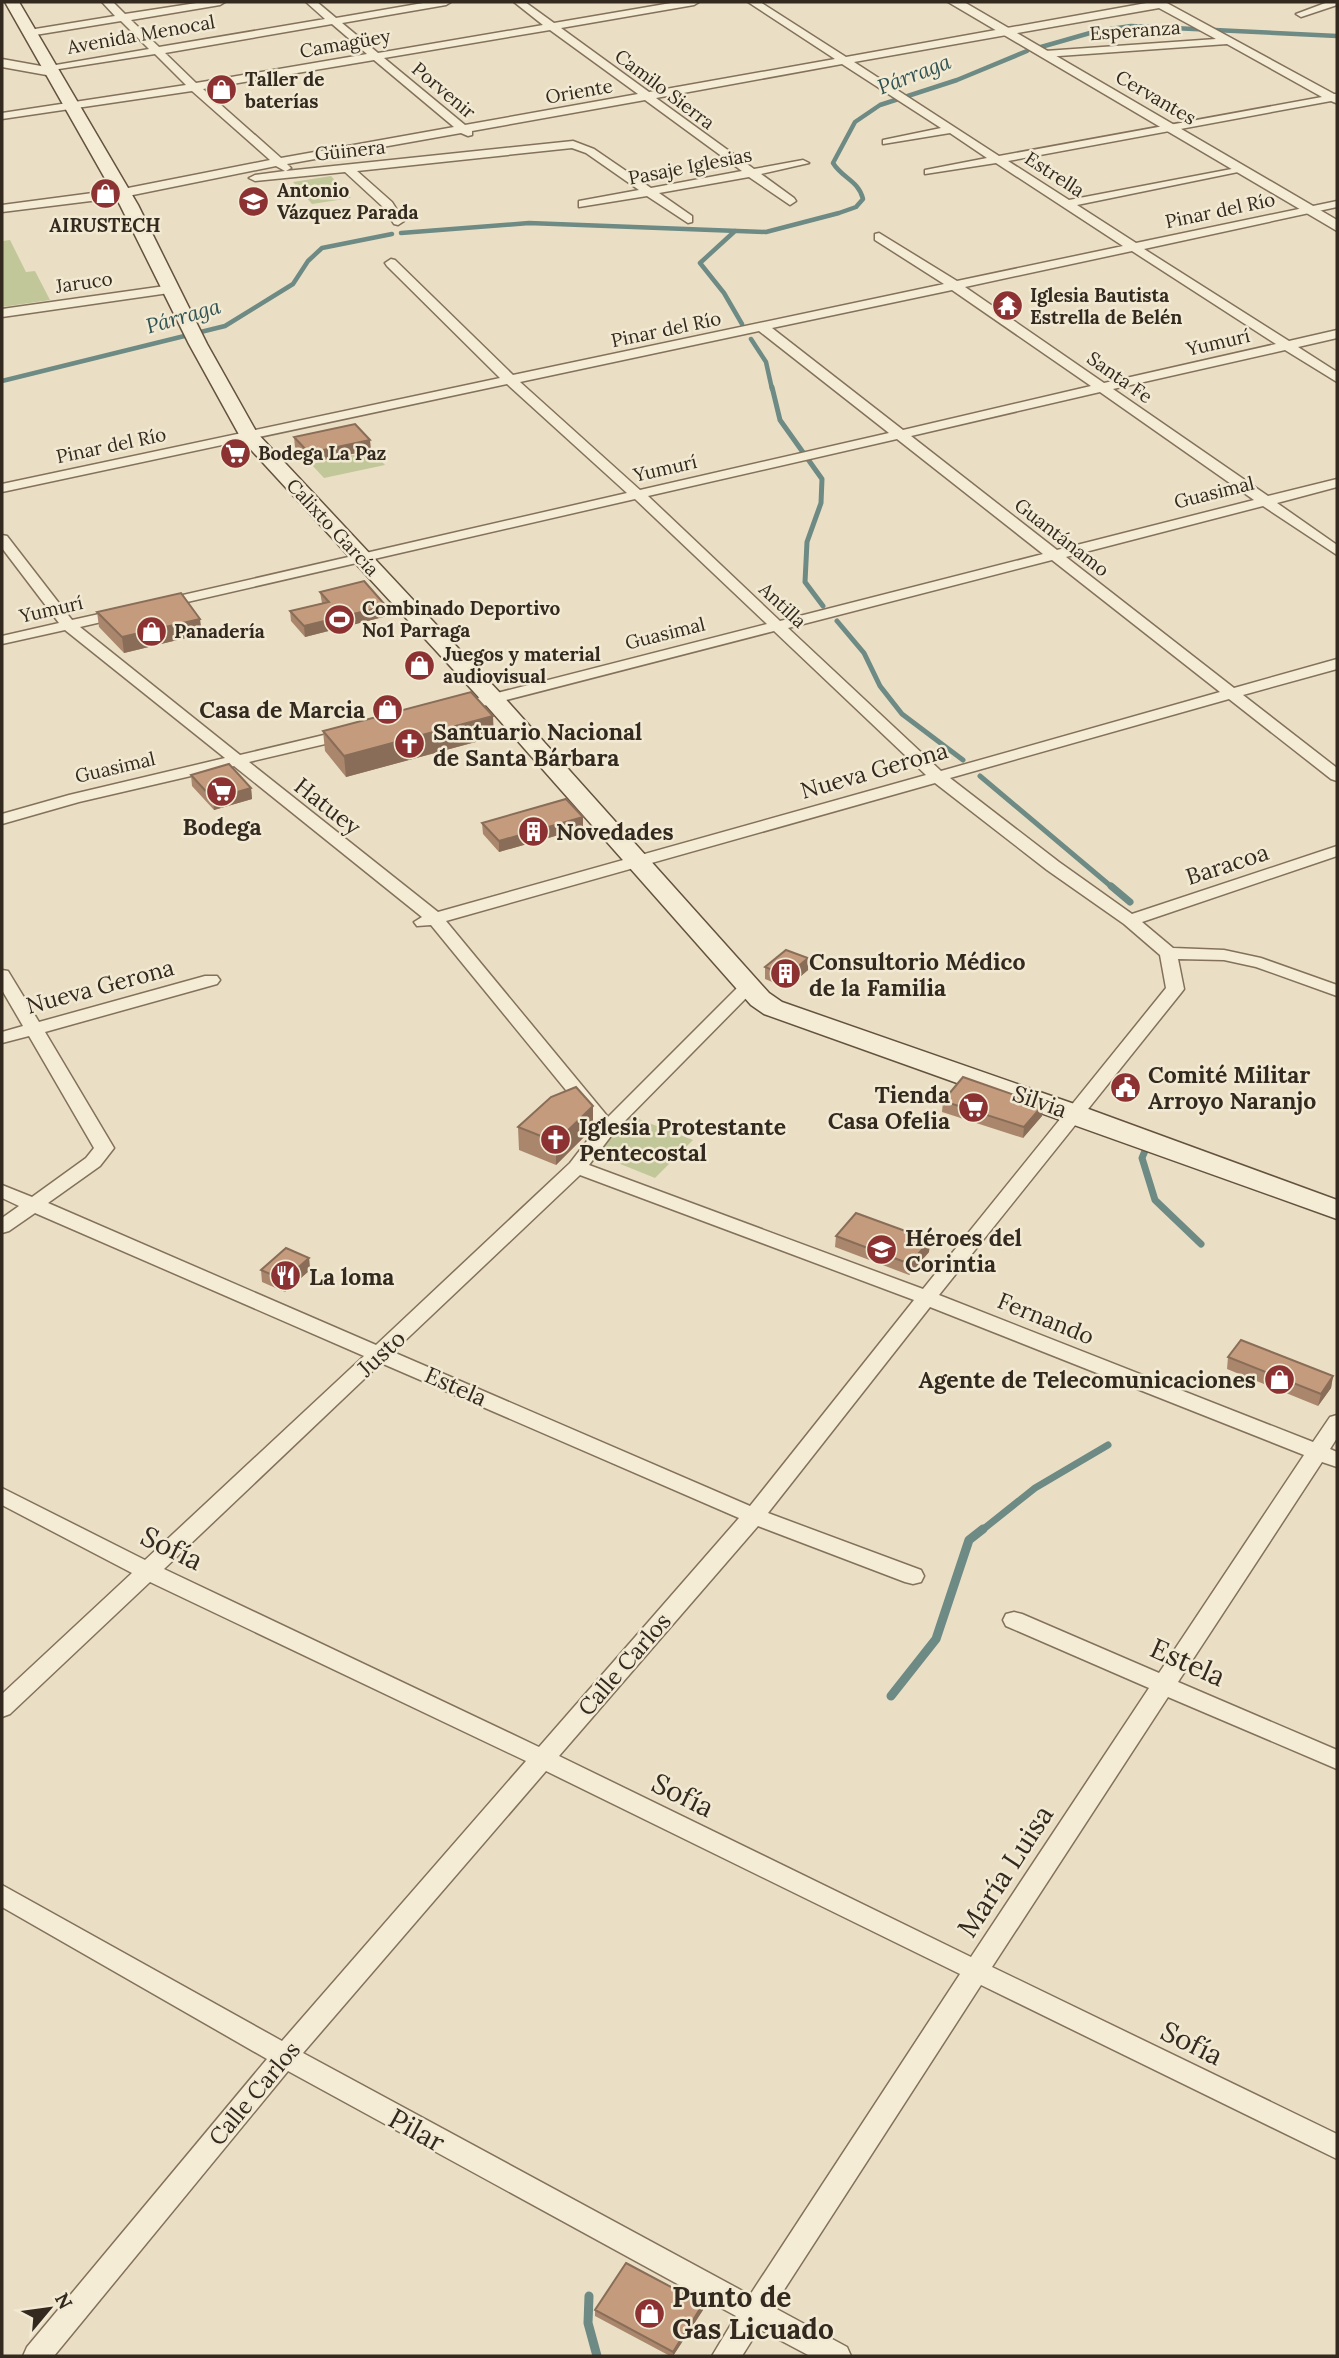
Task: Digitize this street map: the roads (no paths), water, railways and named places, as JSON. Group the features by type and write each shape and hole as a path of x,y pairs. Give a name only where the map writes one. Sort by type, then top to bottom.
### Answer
{"main road":[{"name":"Calixto García","path":"12,2 122,193 198,345 249,436 639,860 748,987"},
{"name":"Silvia","path":"748,987 774,1008 1073,1113 1337,1210"}],"street":[{"path":"107,2 194,87 291,174"},
{"path":"29,33 220,2"},
{"name":"Porvenir","path":"311,2 490,152"},
{"name":"Avenida Menocal","path":"2,63 51,70 446,2"},
{"name":"Camilo Sierra","path":"519,2 790,201"},
{"name":"Camagüey","path":"2,116 73,107 694,2"},
{"name":"Estrella","path":"753,2 1337,378"},
{"name":"Cervantes","path":"955,2 1337,226"},
{"path":"1301,14 1337,2"},
{"path":"1160,3 1336,98"},
{"name":"Oriente","path":"2,209 122,193 278,162 1160,3"},
{"name":"Esperanza","path":"1038,51 1224,39"},
{"path":"929,172 1336,98"},
{"path":"887,142 950,130"},
{"name":"Güinera","path":"122,193 562,145 581,146 646,192"},
{"name":"Pasaje Iglesias","path":"583,204 803,163"},
{"path":"348,168 388,205 398,221"},
{"path":"1067,204 1238,169"},
{"path":"646,192 688,219"},
{"name":"Pinar del Río","path":"2,488 1337,204"},
{"name":"Santa Fe","path":"878,237 954,285 1337,551"},
{"name":"Antilla","path":"391,263 511,381 637,494 938,777 1130,920 1168,953"},
{"name":"Jaruco","path":"2,313 172,289"},
{"name":"Guantánamo","path":"764,328 1337,776"},
{"name":"Yumurí","path":"2,640 1337,334"},
{"name":"Guasimal","path":"439,712 1337,483"},
{"name":"Hatuey","path":"2,540 68,625 429,920 607,1128"},
{"name":"Nueva Gerona","path":"429,920 1337,664"},
{"name":"Guasimal","path":"2,818 75,798 371,728"},
{"name":"Baracoa","path":"1130,920 1337,852"},
{"path":"1168,953 1224,955 1261,963 1337,991"},
{"name":"Calle Carlos","path":"37,2356 285,2056 541,1758 754,1516 1073,1113 1175,989 1168,953"},
{"path":"2,975 104,1148 93,1162 2,1227"},
{"name":"Nueva Gerona","path":"2,1038 211,980"},
{"name":"Justo","path":"2,1708 577,1167 607,1128 748,987"},
{"name":"Fernando","path":"577,1167 927,1298 1327,1457"},
{"name":"Estela","path":"2,1191 754,1516 913,1576"},
{"name":"María Luisa","path":"726,2356 1163,1684 1327,1457 1337,1422"},
{"name":"Sofía","path":"2,1496 148,1571 541,1758 1337,2147"},
{"name":"Estela","path":"1014,1619 1337,1760"},
{"name":"Pilar","path":"2,1895 285,2056 618,2240 837,2356"}],"waterway":[{"name":"Párraga","path":"1041,47 1097,31 1131,26 1337,36"},
{"name":"Párraga","path":"401,233 529,223 766,232 839,213 856,207 863,199 858,188 833,163 855,122 880,105 957,80 1027,51"},
{"path":"735,231 700,263 724,293 742,324"},
{"name":"Párraga","path":"2,381 225,326 293,284 308,261 322,248 392,234"},
{"path":"751,339 766,362 772,389"},
{"path":"772,387 780,420 822,479 821,503 807,542 805,582 823,606"},
{"path":"837,621 864,653 880,686 902,714 963,760"},
{"path":"980,776 1113,888"},
{"path":"1111,886 1130,902"},
{"path":"1147,1146 1142,1158 1155,1200 1201,1244"},
{"path":"981,1531 1035,1488 1108,1445"},
{"path":"891,1696 936,1639 969,1540 983,1529"},
{"path":"589,2296 588,2323 597,2356"}],"place":[{"name":"Taller de baterías","path":"222,90"},
{"name":"AIRUSTECH","path":"105,194"},
{"name":"Antonio Vázquez Parada","path":"254,201"},
{"name":"Iglesia Bautista Estrella de Belén","path":"1007,306"},
{"name":"Bodega La Paz","path":"235,453"},
{"name":"Combinado Deportivo No1 Parraga","path":"339,619"},
{"name":"Panadería","path":"151,631"},
{"name":"Juegos y material audiovisual","path":"420,665"},
{"name":"Casa de Marcia","path":"388,709"},
{"name":"Santuario Nacional de Santa Bárbara","path":"410,744"},
{"name":"Bodega","path":"222,792"},
{"name":"Novedades","path":"533,831"},
{"name":"Consultorio Médico de la Familia","path":"786,974"},
{"name":"Comité Militar Arroyo Naranjo","path":"1125,1087"},
{"name":"Tienda Casa Ofelia","path":"973,1107"},
{"name":"Iglesia Protestante Pentecostal","path":"556,1139"},
{"name":"Héroes del Corintia","path":"882,1250"},
{"name":"La loma","path":"286,1276"},
{"name":"Agente de Telecomunicaciones","path":"1279,1379"},
{"name":"Punto de Gas Licuado","path":"649,2313"}]}
